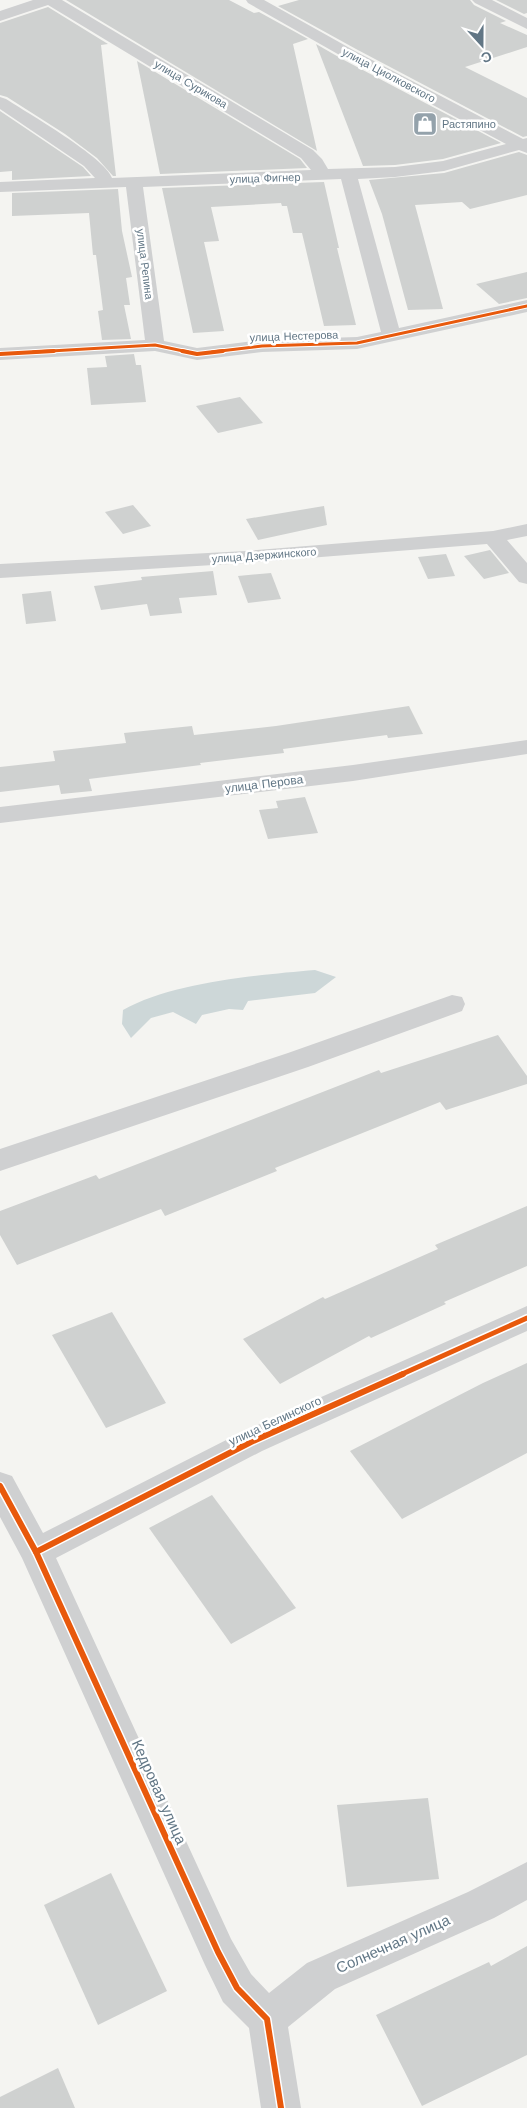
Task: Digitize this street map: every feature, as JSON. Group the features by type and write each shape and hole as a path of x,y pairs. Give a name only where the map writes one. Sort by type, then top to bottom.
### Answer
{"street":[{"path":"0,16 50,0"},
{"name":"улица Сурикова","path":"50,0 307,154 316,163 323,176"},
{"name":"улица Циолковского","path":"253,0 349,54 525,145"},
{"path":"480,0 527,24"},
{"path":"0,102 90,162 103,175 104,184"},
{"name":"улица Фигнер","path":"0,187 348,175 444,166 525,145"},
{"path":"348,175 391,335"},
{"name":"улица Репина","path":"134,182 155,345"},
{"name":"улица Нестерова","path":"0,354 155,345 196,354 262,346 370,342 391,335 527,306"},
{"name":"улица Дзержинского","path":"0,572 246,557 493,537 527,530"},
{"path":"493,537 527,577"},
{"name":"улица Перова","path":"0,816 352,773 527,747"},
{"path":"0,1160 298,1060 452,1004"},
{"name":"улица Белинского","path":"36,1552 251,1442 527,1318"},
{"name":"Кедровая улица","path":"0,1486 36,1552 218,1952 237,1988 267,2019"},
{"name":"Солнечная улица","path":"267,2019 320,1976 481,1905 527,1880"},
{"path":"267,2019 281,2108"}],"shaded area":[{"path":"315,970 336,977 315,993 248,1001 243,1010 229,1009 202,1015 196,1024 173,1012 151,1018 131,1038 122,1024 123,1010 143,1000 191,986 242,977"}],"building":[{"path":"66,0 229,0 254,13 259,12 308,39 293,44 317,151"},
{"path":"299,0 470,0 474,5 506,21 500,23 527,35 527,47 465,67 527,98 527,136 523,137 278,6"},
{"path":"496,0 527,0 527,13 524,14"},
{"path":"48,7 108,44 101,45 116,176 113,176 97,158 65,134 7,97 0,95 0,23"},
{"path":"316,44 501,143 443,159 395,165 363,166"},
{"path":"137,61 300,159 307,168 160,174"},
{"path":"0,111 83,167 91,176 12,180 12,171 0,172"},
{"path":"519,152 527,155 527,195 470,209 462,202 415,205 443,309 408,310 382,214 369,180 444,173"},
{"path":"324,182 339,248 337,248 356,325 324,326 302,233 293,233 287,206 282,206 281,203 211,207 219,241 204,242 224,331 193,333 162,188"},
{"path":"118,189 122,231 132,277 126,278 130,305 124,305 131,339 102,340 98,311 103,310 96,255 93,255 89,213 12,216 12,193"},
{"path":"527,272 527,298 499,304 476,284"},
{"path":"134,354 136,365 141,365 146,402 91,405 87,368 107,367 105,356"},
{"path":"240,397 263,423 218,433 196,406"},
{"path":"133,505 151,526 123,534 105,512"},
{"path":"324,506 327,525 258,540 246,519"},
{"path":"490,550 509,573 484,579 464,556"},
{"path":"446,554 455,576 428,579 418,557"},
{"path":"213,571 217,595 179,598 182,613 150,616 147,604 101,610 94,586 142,580 141,577"},
{"path":"271,573 281,599 248,603 238,576"},
{"path":"51,591 56,621 26,624 22,594"},
{"path":"409,706 423,734 388,738 387,735 283,749 284,753 89,779 92,791 61,794 59,785 0,792 0,767 55,761 53,751 126,743 124,733 192,726 194,735 276,726"},
{"path":"305,797 318,833 268,839 259,810 278,808 276,801"},
{"path":"498,1035 527,1076 527,1084 446,1110 440,1102 275,1168 277,1171 165,1216 161,1209 17,1265 0,1235 0,1211 96,1175 99,1179 379,1070 381,1073"},
{"path":"527,1206 527,1266 444,1302 446,1304 371,1338 369,1336 280,1384 243,1339 323,1297 325,1299 438,1249 435,1245"},
{"path":"112,1312 166,1403 106,1428 52,1335"},
{"path":"527,1363 527,1453 402,1519 350,1451 483,1383"},
{"path":"212,1495 296,1608 231,1644 149,1528"},
{"path":"428,1798 439,1879 347,1887 337,1805"},
{"path":"111,1873 167,1991 98,2025 44,1905"},
{"path":"527,1946 527,2055 422,2106 376,2015 489,1962 491,1966"},
{"path":"58,2068 75,2108 0,2108 0,2097"}],"cycle path":[{"path":"0,354 155,345 197,354 262,346 357,343 527,306"},
{"path":"36,1552 251,1442 527,1318"},
{"path":"0,1486 36,1552 218,1952 237,1988 267,2019 281,2108"}],"place":[{"name":"Растяпино","path":"425,124"}]}
